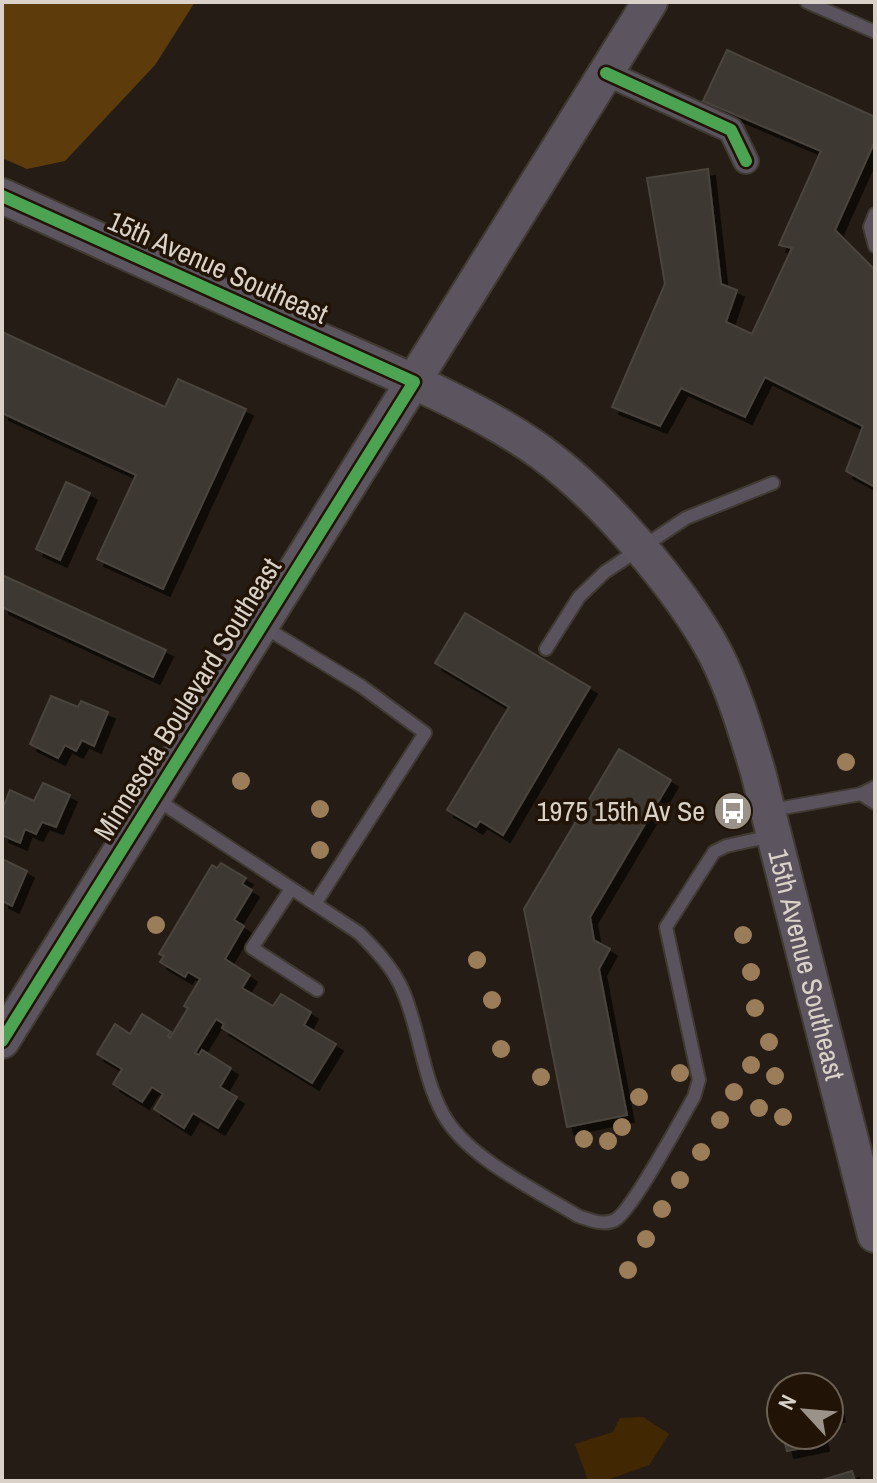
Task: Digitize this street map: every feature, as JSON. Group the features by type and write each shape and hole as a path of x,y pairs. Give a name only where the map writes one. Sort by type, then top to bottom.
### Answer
{"main road":[{"name":"Minnesota Boulevard Southeast","path":"2,1041 650,2"},
{"name":"15th Avenue Southeast","path":"2,196 414,382 500,427 543,453 593,498 641,550 682,601 715,653 740,713 772,823 875,1235"}],"street":[{"path":"606,73 731,130 746,161"}],"lane":[{"path":"807,2 875,32"},
{"path":"875,214 870,227 875,246"},
{"path":"546,649 579,597 605,572 686,518 773,483"},
{"path":"261,625 361,686 425,733 315,904"},
{"path":"153,798 359,933 386,961 404,992 429,1080 444,1116 467,1145 578,1216 597,1223 615,1220 630,1205 694,1097 699,1080 666,927 714,852 772,823 875,787"},
{"path":"861,794 875,803"},
{"path":"291,889 252,948 317,990"}],"shaded area":[{"path":"2,2 195,2 155,65 65,161 27,169 2,158"},
{"path":"643,1417 669,1434 649,1465 604,1481 588,1481 575,1444 613,1432 620,1418"}],"building":[{"path":"727,50 875,117 875,141 835,230 875,270 875,487 846,471 863,426 765,377 745,417 681,388 660,426 612,407 665,284 647,178 708,169 721,284 737,290 726,322 752,334 792,248 779,245 821,151 703,101"},
{"path":"2,332 165,407 178,379 246,409 163,589 97,559 136,475 2,413"},
{"path":"66,482 90,493 60,560 36,549"},
{"path":"2,575 166,650 153,677 2,607"},
{"path":"465,613 590,687 503,835 480,821 476,827 447,810 509,707 435,663"},
{"path":"51,696 78,707 81,701 108,712 94,746 82,740 76,751 65,745 58,758 30,744"},
{"path":"619,749 671,780 590,917 594,940 610,949 599,969 627,1115 567,1127 524,909"},
{"path":"43,783 70,795 56,827 42,822 36,834 25,829 20,843 2,835 2,810 10,790 34,801"},
{"path":"2,859 27,871 12,906 2,901"},
{"path":"221,863 246,878 242,884 252,890 234,920 244,926 225,959 250,975 242,988 273,1006 281,994 311,1012 304,1025 336,1044 312,1083 222,1028 224,1024 216,1019 195,1053 199,1055 202,1050 231,1068 220,1087 237,1097 218,1128 193,1113 184,1128 154,1109 163,1094 152,1087 142,1102 113,1084 122,1069 97,1054 115,1024 130,1034 142,1014 171,1032 170,1038 188,1008 184,1006 200,979 188,972 185,977 160,962 164,956 159,954 212,865 217,868"},
{"path":"852,1471 855,1481 819,1481"}],"cycle path":[{"path":"606,73 731,130 746,161"},
{"path":"2,196 414,382 2,1041"}],"place":[{"name":"1975 15th Av Se","path":"733,811"}]}
